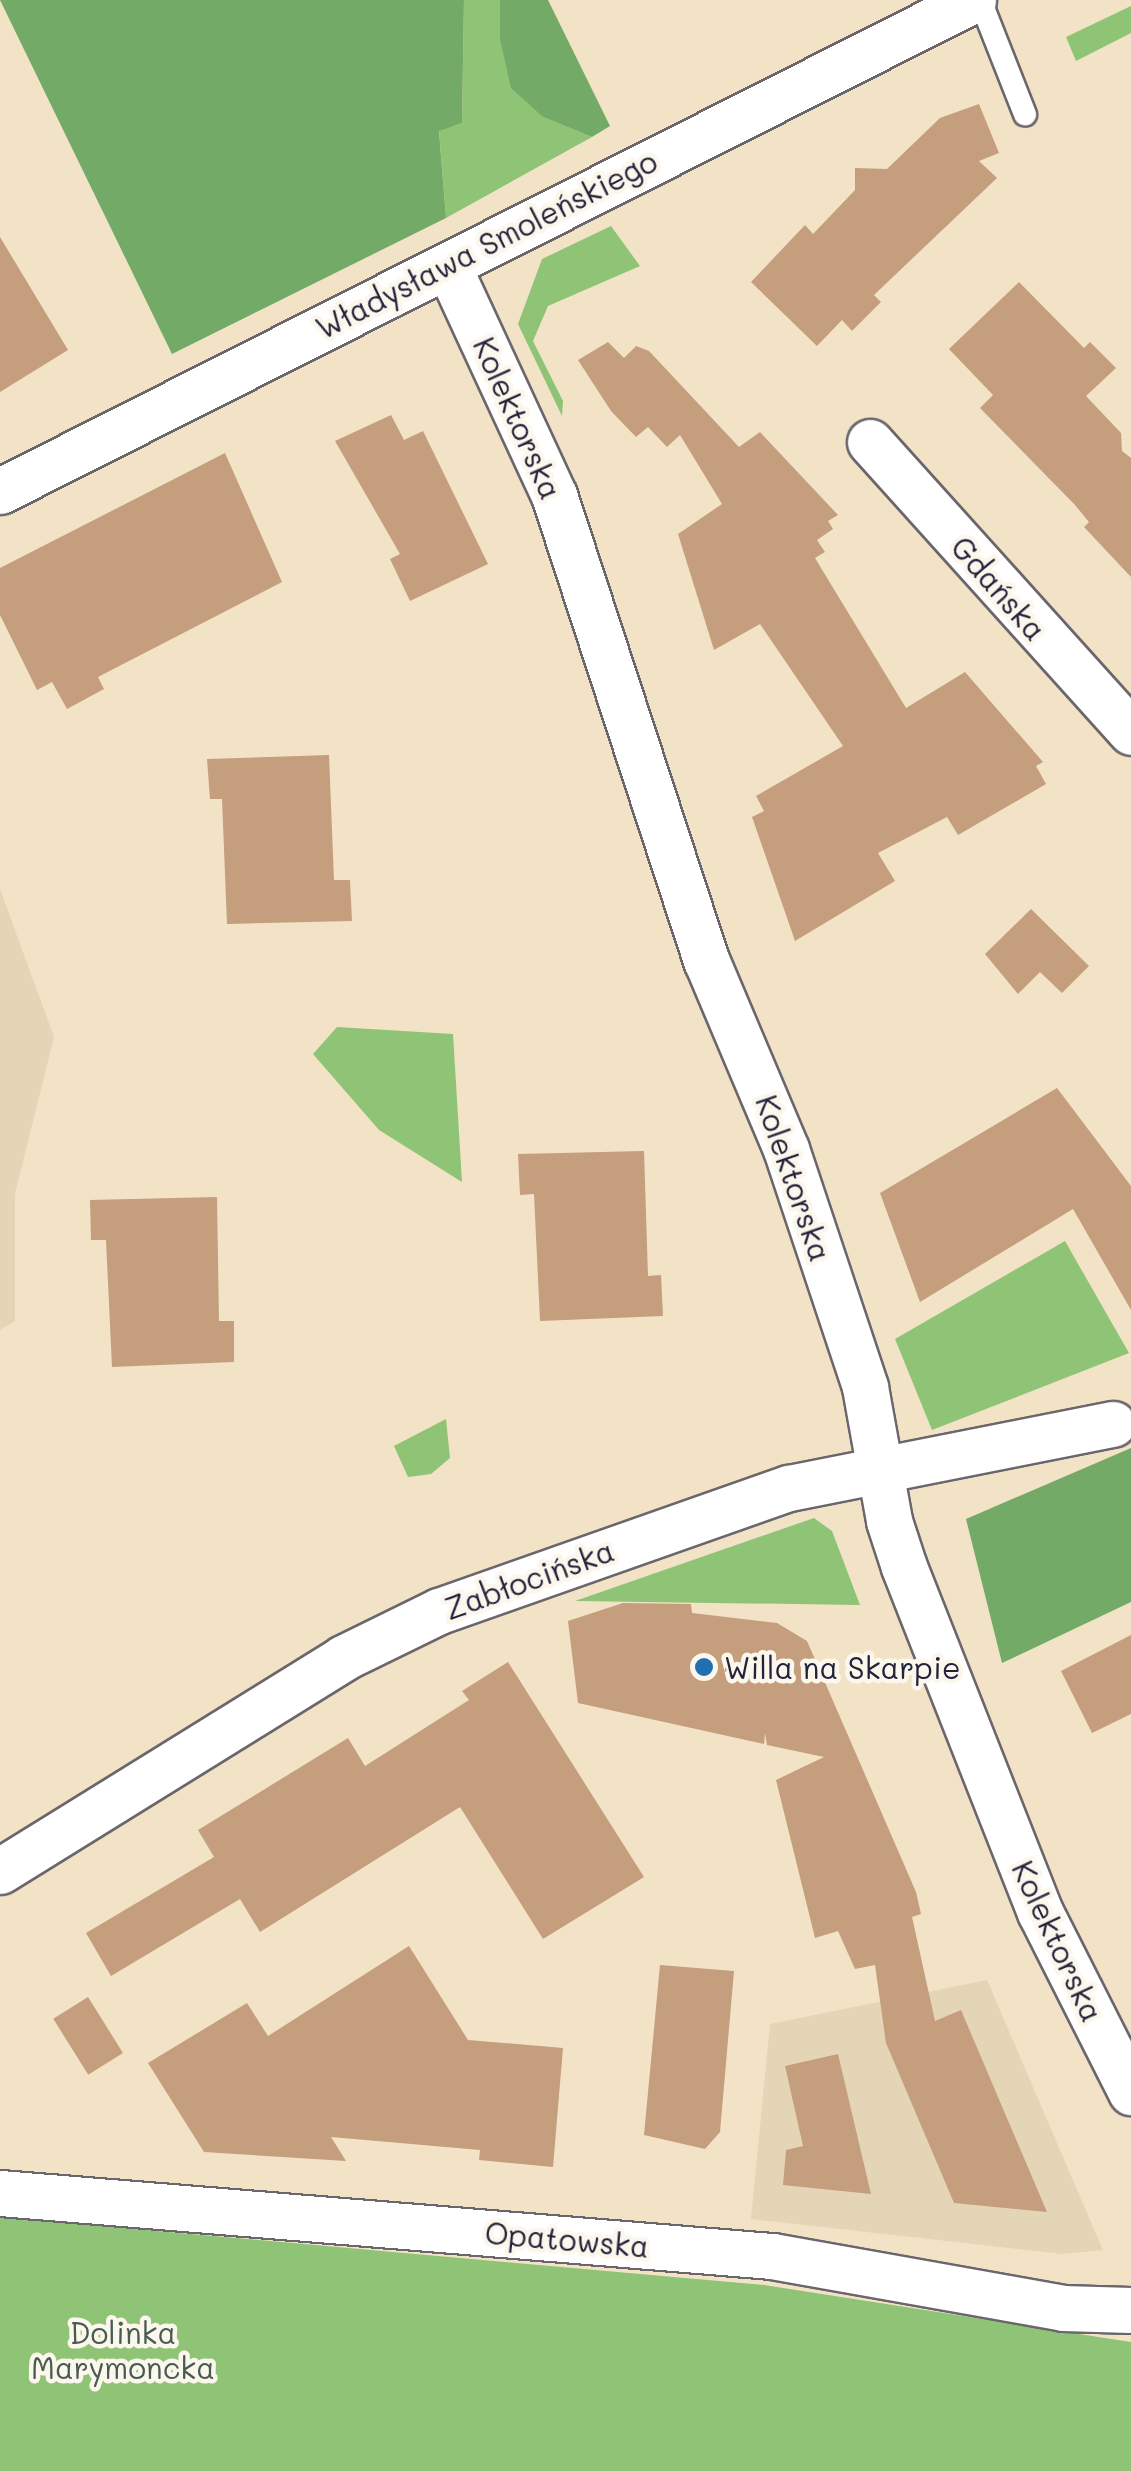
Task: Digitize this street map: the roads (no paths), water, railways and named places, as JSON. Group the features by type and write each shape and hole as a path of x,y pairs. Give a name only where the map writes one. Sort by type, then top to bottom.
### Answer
{"street":[{"name":"Władysława Smoleńskiego","path":"0,491 967,2"},
{"name":"Kolektorska","path":"448,266 554,495 707,962 792,1168 865,1387 904,1567 1040,1912 1131,2092"},
{"name":"Gdańska","path":"870,442 1131,732"},
{"name":"Zabłocińska","path":"0,1870 343,1658 439,1611 789,1488 1113,1424"},
{"name":"Opatowska","path":"0,2193 772,2256 1063,2308 1131,2310"}],"lane":[{"path":"967,2 1024,114"}],"place":[{"name":"Willa na Skarpie","path":"704,1667"}],"park label":[{"name":"Dolinka Marymoncka","path":"123,2349"}]}
